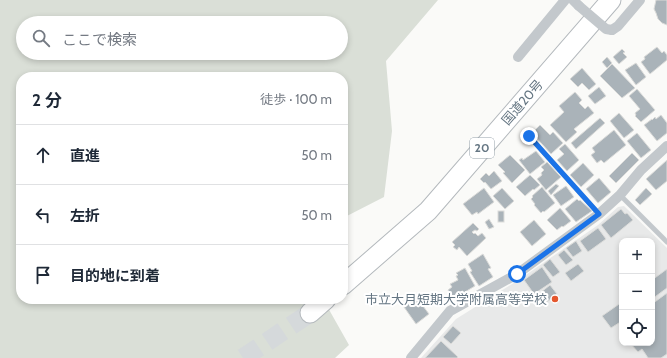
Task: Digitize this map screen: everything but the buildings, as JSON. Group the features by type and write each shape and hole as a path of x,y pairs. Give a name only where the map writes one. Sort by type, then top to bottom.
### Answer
{"highway":[{"name":"国道20号","path":"348,281 428,211 611,0"},
{"path":"310,314 321,304"}],"street":[{"path":"518,57 565,0"},
{"path":"576,3 606,29 612,30 618,26 640,0"},
{"path":"411,358 450,311 517,274 599,214 620,195 641,170 667,146"}],"lane":[{"path":"529,136 599,214"},
{"path":"620,195 667,242"}],"shaded area":[{"path":"0,0 438,0 386,61 392,131 384,197 348,215 348,72 16,72 16,304 326,304 349,345 335,358 0,358"},
{"name":"市立大月短期大学附属高等学校","path":"624,206 667,248 667,358 421,358 456,319 520,279 598,225 618,207"}],"tunnel":[{"path":"243,358 310,313"}],"place":[{"name":"市立大月短期大学附属高等学校","path":"555,299"}],"route":[{"path":"517,274 599,214 529,136"}]}
